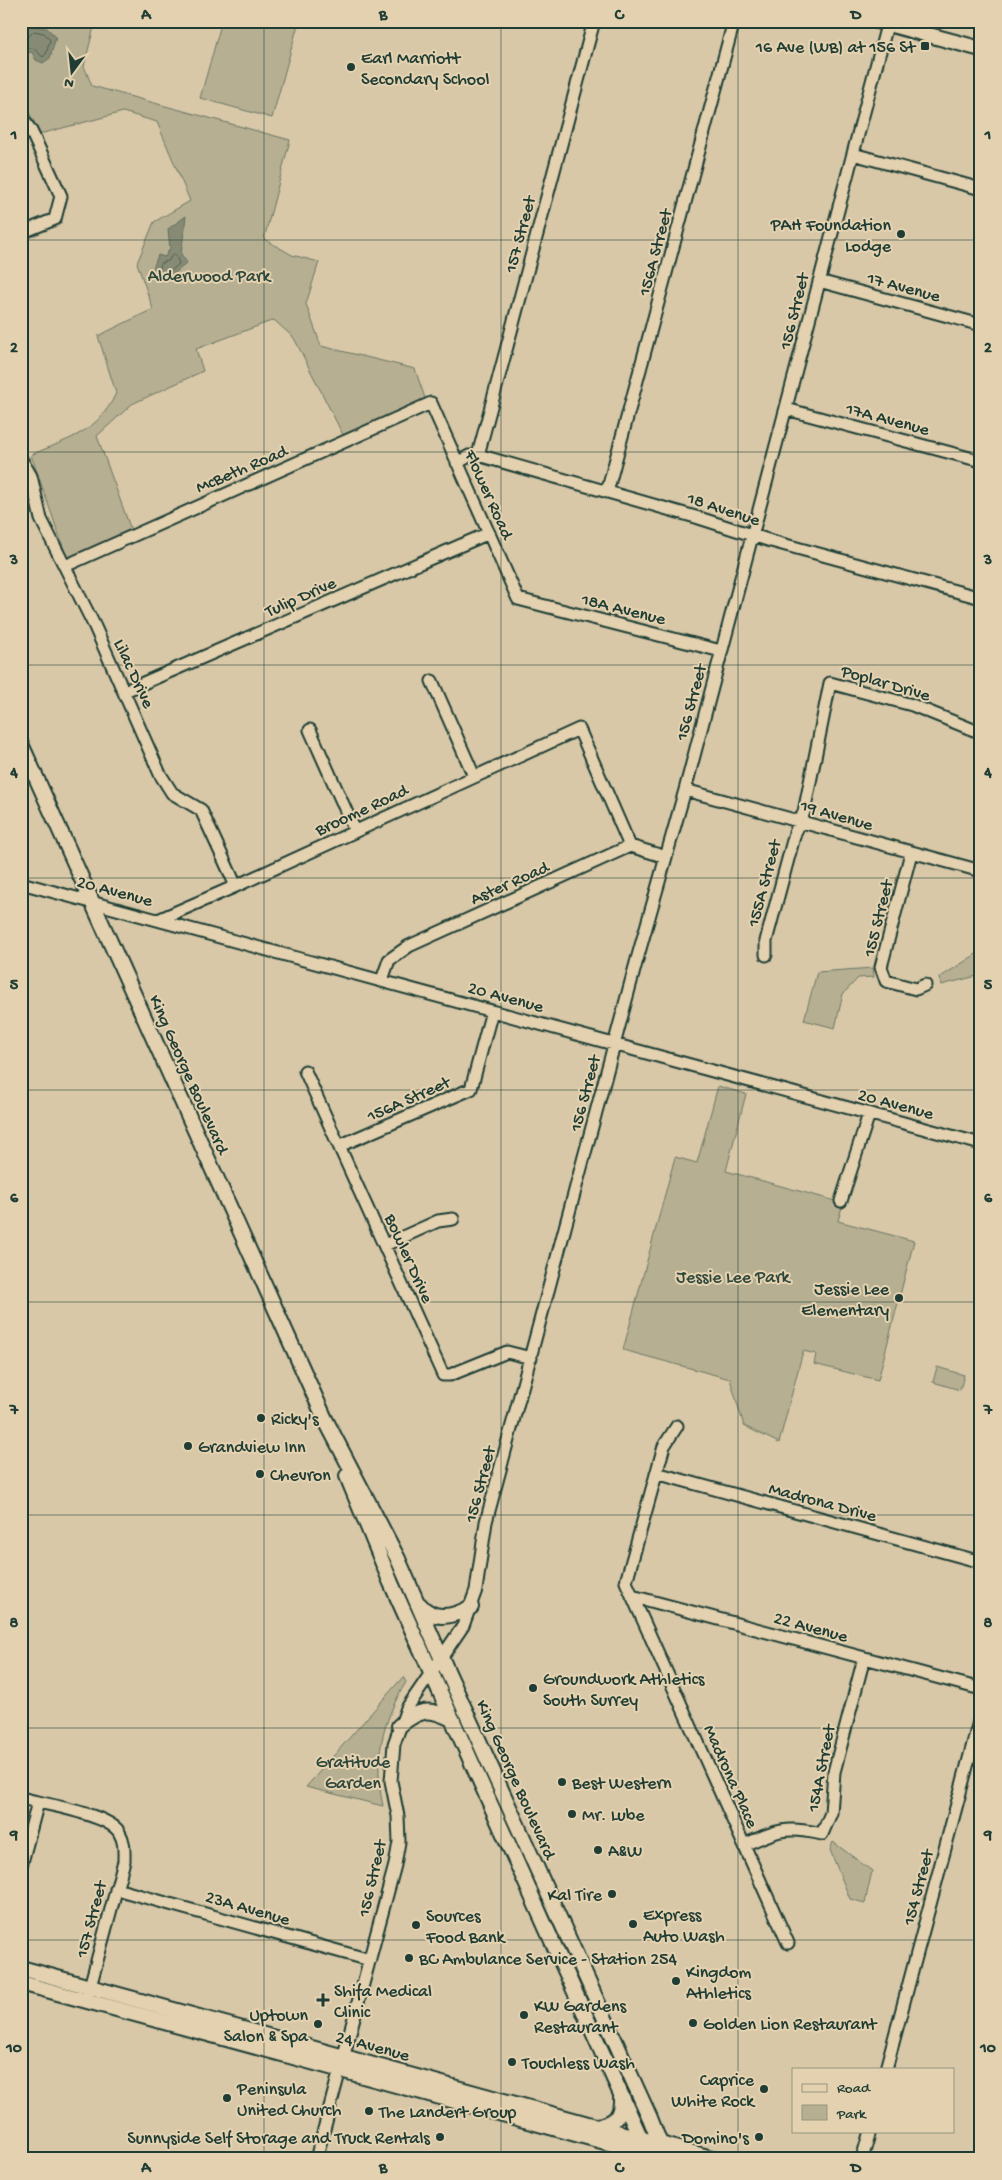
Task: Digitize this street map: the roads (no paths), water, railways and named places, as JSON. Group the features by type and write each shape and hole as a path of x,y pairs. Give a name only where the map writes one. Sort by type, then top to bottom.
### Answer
{"main road":[{"path":"884,22 981,49"},
{"name":"King George Boulevard","path":"21,744 325,1419 391,1583 649,2156"},
{"name":"King George Boulevard","path":"325,1419 419,1603 666,2159"},
{"path":"419,1603 432,1614 445,1617 458,1614 471,1607"},
{"path":"399,1726 412,1715 430,1711 440,1712 453,1720"},
{"path":"499,1822 510,1826 525,1857 536,1867"},
{"path":"542,1917 560,1941 575,1973 578,1976 585,1975"},
{"name":"24 Avenue","path":"21,1968 177,2026 341,2063 596,2126 715,2159"},
{"name":"24 Avenue","path":"21,1983 88,1994 246,2030 341,2063 649,2156 666,2159"},
{"path":"177,2026 182,2022 190,2022 223,2031 246,2030"},
{"path":"596,2126 609,2124 617,2118 622,2108 621,2094"}],"street":[{"name":"157 Street","path":"478,455 594,21"},
{"name":"156A Street","path":"607,492 734,21"},
{"name":"156 Street","path":"316,2159 395,1865 399,1842 398,1816 391,1781 391,1762 399,1726 431,1671 463,1626 476,1590 480,1551 486,1522 685,790 853,154 884,22"},
{"path":"21,116 31,131 61,196 55,219 21,233"},
{"path":"853,154 981,189"},
{"name":"17 Avenue","path":"819,281 981,325"},
{"name":"Flower Road","path":"431,403 518,599"},
{"name":"McBeth Road","path":"65,566 431,403"},
{"name":"17A Avenue","path":"786,408 981,461"},
{"path":"458,463 469,456 478,455"},
{"name":"18 Avenue","path":"478,455 752,536 981,598"},
{"name":"Lilac Drive","path":"21,459 31,476 42,519 125,691 160,774 172,793 200,810 236,886"},
{"name":"Tulip Drive","path":"125,691 489,533"},
{"name":"18A Avenue","path":"518,599 721,651"},
{"path":"432,681 474,776"},
{"name":"Poplar Drive","path":"800,822 804,812 830,683 912,705 981,732"},
{"name":"Broome Road","path":"158,920 579,729 630,846"},
{"path":"310,730 355,831"},
{"name":"19 Avenue","path":"685,790 981,871"},
{"name":"155A Street","path":"766,955 766,941 800,822"},
{"path":"630,846 666,858"},
{"name":"Aster Road","path":"382,980 389,960 409,946 630,846"},
{"name":"155 Street","path":"911,853 881,967 886,981 916,989 925,986"},
{"name":"20 Avenue","path":"21,883 981,1144"},
{"name":"156A Street","path":"340,1146 471,1089 492,1011"},
{"name":"Bowler Drive","path":"305,1071 443,1375 450,1375 507,1352 531,1358"},
{"path":"841,1201 869,1114"},
{"path":"385,1245 438,1221 453,1219"},
{"path":"632,1596 626,1582 664,1446 677,1426"},
{"name":"Madrona Drive","path":"656,1473 981,1562"},
{"name":"22 Avenue","path":"632,1596 981,1689"},
{"name":"Madrona Place","path":"632,1596 788,1943"},
{"name":"154A Street","path":"744,1844 779,1830 804,1830 822,1834 831,1813 834,1772 864,1658"},
{"name":"154 Street","path":"886,2068 981,1714"},
{"path":"21,1798 38,1802 21,1866"},
{"name":"157 Street","path":"38,1802 103,1820 118,1830 125,1845 124,1862 88,1994"},
{"name":"23A Avenue","path":"116,1889 370,1960"},
{"path":"862,2159 870,2132"}],"water":[{"path":"30,26 47,28 56,37 50,58 43,63 36,60 32,52 24,53 22,49 22,38"},
{"path":"186,216 181,254 187,263 165,281 151,274 158,255 165,257 170,248 168,229"}],"place":[{"name":"16 Ave (WB) at 156 St","path":"925,46"},
{"name":"Earl Marriott Secondary School","path":"351,67"},
{"name":"PAH Foundation Lodge","path":"901,234"},
{"name":"Jessie Lee Elementary","path":"899,1298"},
{"name":"Ricky's","path":"261,1418"},
{"name":"Grandview Inn","path":"188,1446"},
{"name":"Chevron","path":"260,1474"},
{"name":"Groundwork Athletics South Surrey","path":"533,1688"},
{"name":"Best Western","path":"562,1782"},
{"name":"Mr. Lube","path":"572,1814"},
{"name":"A&W","path":"598,1850"},
{"name":"Kal Tire","path":"612,1894"},
{"name":"Express Auto Wash","path":"633,1924"},
{"name":"Sources Food Bank","path":"416,1925"},
{"name":"BC Ambulance Service - Station 254","path":"409,1958"},
{"name":"Kingdom Athletics","path":"676,1981"},
{"name":"Shifa Medical Clinic","path":"323,2000"},
{"name":"KW Gardens Restaurant","path":"524,2015"},
{"name":"Golden Lion Restaurant","path":"693,2023"},
{"name":"Uptown Salon & Spa","path":"318,2024"},
{"name":"Touchless Wash","path":"512,2062"},
{"name":"Caprice White Rock","path":"764,2089"},
{"name":"Peninsula United Church","path":"227,2098"},
{"name":"The Landert Group","path":"369,2111"},
{"name":"Sunnyside Self Storage and Truck Rentals","path":"440,2137"},
{"name":"Domino's","path":"759,2137"}],"park label":[{"name":"Alderwood Park","path":"209,275"},
{"name":"Jessie Lee Park","path":"733,1276"},
{"name":"Gratitude Garden","path":"353,1771"}]}
